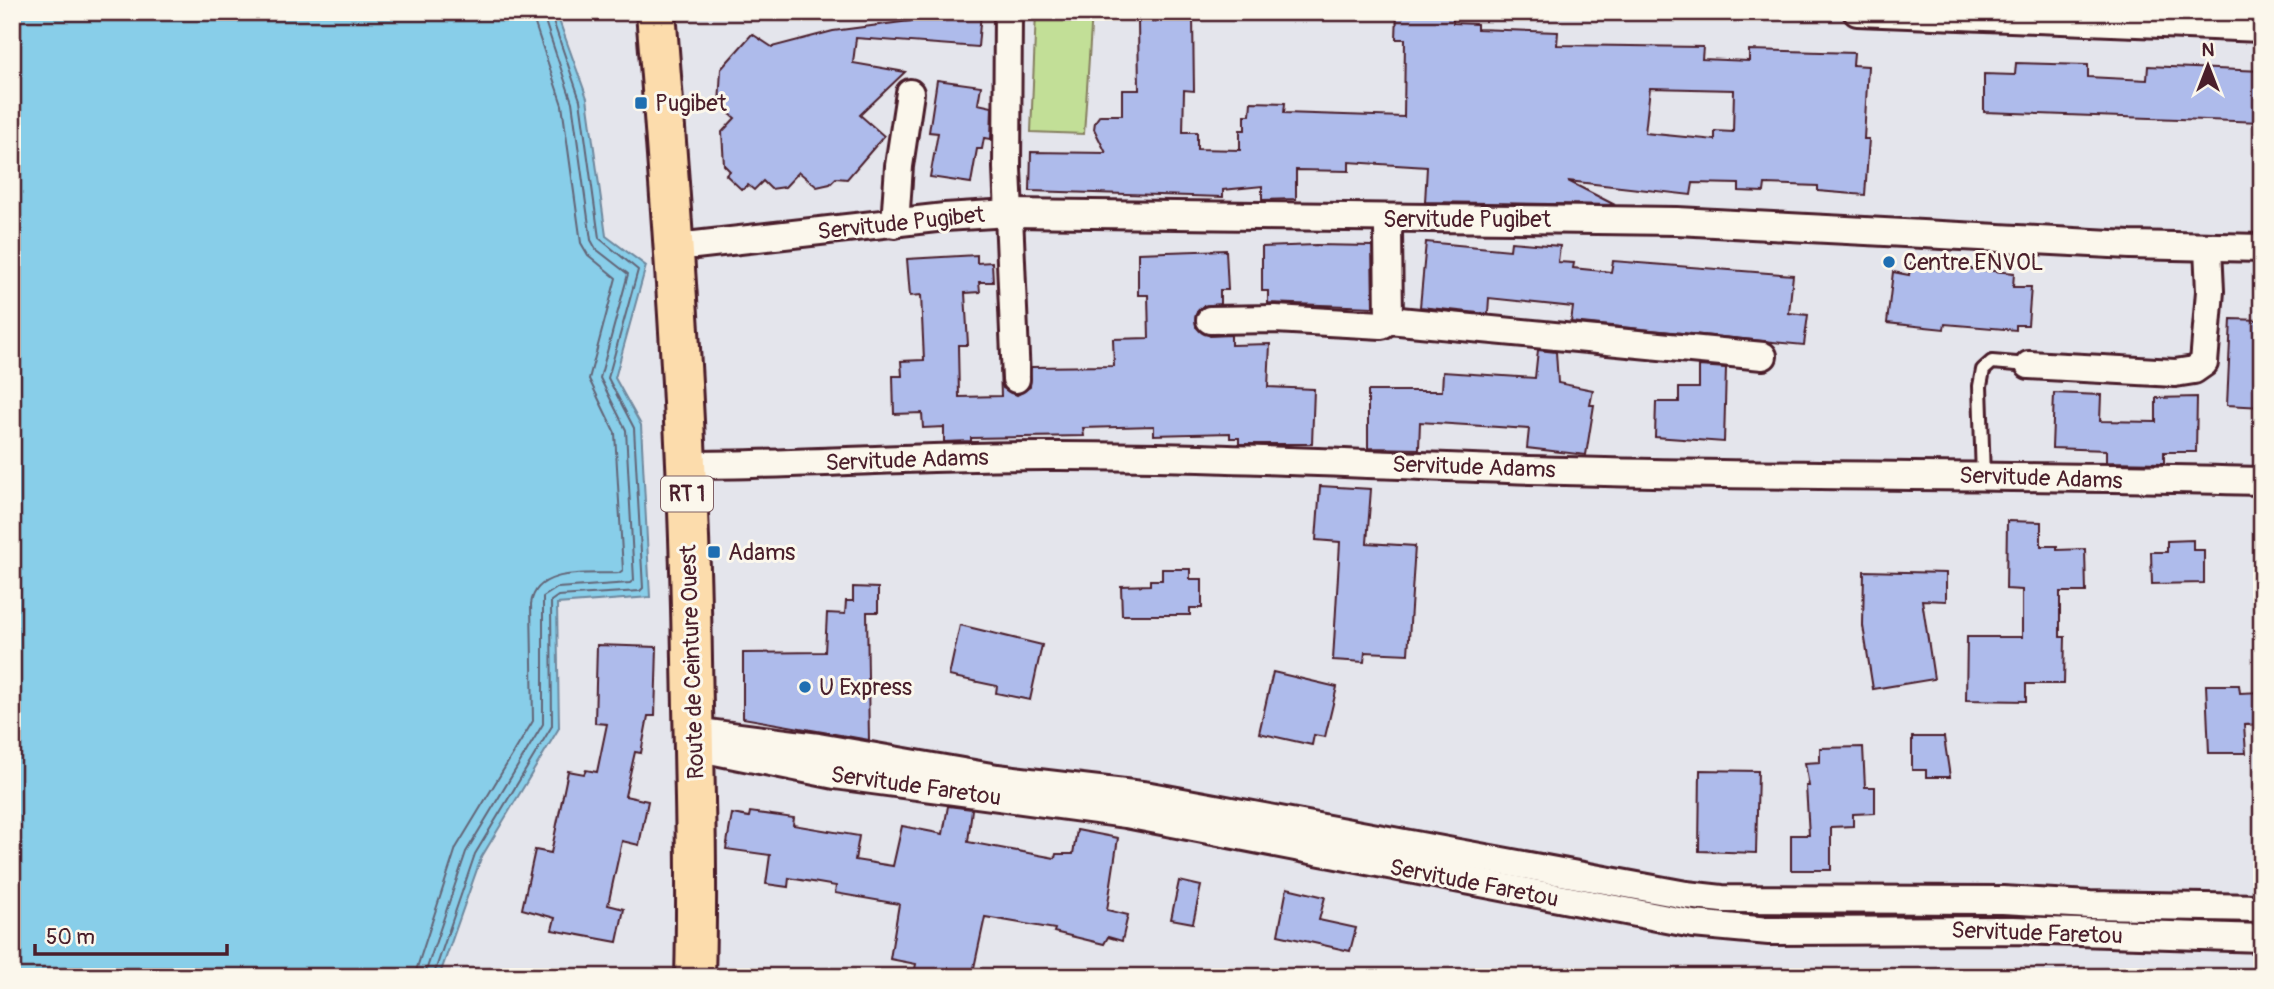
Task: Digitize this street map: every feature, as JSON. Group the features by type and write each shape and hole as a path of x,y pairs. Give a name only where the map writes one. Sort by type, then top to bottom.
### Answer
{"main road":[{"name":"Route de Ceinture Ouest","path":"656,12 686,465 695,739 695,977"}],"street":[{"path":"1008,12 1009,213 1016,379"},
{"path":"1857,12 2262,28"},
{"path":"895,224 899,166 910,93"},
{"name":"Servitude Pugibet","path":"673,245 1009,213 1677,221 2208,248 2262,248"},
{"path":"1389,320 1388,229 1394,219"},
{"path":"2029,365 2175,373 2194,370 2204,363 2210,291 2208,248"},
{"path":"1210,320 1275,319 1373,326 1389,320 1763,356"},
{"name":"Servitude Adams","path":"686,465 1055,456 1288,459 1544,470 1849,478 1920,474 2262,481"},
{"name":"Servitude Faretou","path":"695,739 818,747 997,778 1150,796 1686,895 1723,899 2003,900 2090,905 2262,908"},
{"name":"Servitude Faretou","path":"695,739 835,775 1126,814 1181,827 1693,924 1752,930 2013,930 2262,938"}],"lane":[{"path":"1983,477 1980,386 1983,370 1992,362 2029,365"}],"green space":[{"path":"1036,12 1092,12 1084,134 1031,132"}],"water":[{"path":"12,12 556,12 587,98 606,236 646,266 615,378 641,425 650,597 557,604 559,728 481,858 439,977 12,977"}],"building":[{"path":"932,12 981,12 978,47 856,38 853,63 905,72 860,115 884,136 847,179 836,178 830,184 817,187 799,172 785,187 771,189 763,181 754,190 748,185 742,190 726,175 730,171 724,165 722,132 735,118 719,105 721,69 752,34 772,47 833,31 932,18"},
{"path":"1156,12 1178,12 1178,17 1193,17 1194,91 1184,90 1183,132 1197,132 1197,149 1240,150 1240,130 1245,130 1245,115 1250,115 1251,102 1285,103 1284,113 1404,117 1405,39 1396,39 1397,12 1453,12 1453,23 1477,24 1477,29 1558,32 1557,45 1703,47 1702,59 1749,61 1749,50 1854,53 1853,65 1868,66 1864,139 1869,139 1865,195 1818,191 1818,186 1765,184 1764,192 1739,191 1739,184 1693,183 1691,195 1568,181 1615,205 1425,202 1427,167 1349,162 1349,171 1296,170 1296,199 1262,200 1262,186 1223,190 1223,197 1030,191 1031,152 1106,153 1094,129 1095,122 1100,115 1122,115 1122,90 1139,90 1138,21 1156,21","holes":["1650,88 1734,90 1733,132 1715,131 1715,140 1645,133"]},
{"path":"2016,63 2088,65 2088,77 2147,80 2148,66 2262,71 2262,122 1984,112 1984,74 2015,75"},
{"path":"937,80 981,86 978,104 992,107 991,139 984,138 982,149 977,149 971,183 930,177 938,133 929,132"},
{"path":"1426,242 1510,250 1511,242 1560,246 1558,262 1574,263 1573,268 1611,272 1613,261 1793,275 1789,313 1808,315 1804,345 1571,322 1573,307 1489,298 1488,314 1420,307"},
{"path":"1372,246 1373,307 1268,303 1268,291 1262,291 1262,247"},
{"path":"1226,250 1228,290 1220,290 1220,304 1203,306 1197,312 1196,327 1210,336 1231,335 1231,345 1270,344 1268,387 1314,389 1312,444 1239,444 1239,438 1230,438 1230,433 1154,435 1154,426 1083,428 1084,436 971,438 971,441 944,442 944,427 923,428 922,413 894,414 893,376 902,376 901,361 924,360 921,295 910,296 907,259 977,255 977,263 992,262 993,282 979,282 980,292 965,293 968,345 958,345 959,397 1001,396 1000,368 1003,388 1017,395 1030,387 1031,367 1114,366 1113,339 1149,338 1148,295 1138,295 1138,253"},
{"path":"1911,263 2014,273 2013,287 2031,287 2028,325 2016,325 2016,330 1945,324 1944,329 1887,323 1893,272 1909,275"},
{"path":"2231,319 2262,320 2262,407 2227,405"},
{"path":"1538,350 1556,352 1558,383 1593,390 1590,405 1594,405 1586,455 1527,448 1529,429 1420,422 1419,449 1368,448 1368,391 1442,391 1443,372 1535,378"},
{"path":"1699,366 1726,368 1724,442 1655,437 1656,402 1679,402 1679,388 1699,388"},
{"path":"2054,393 2101,395 2100,421 2156,422 2156,398 2197,397 2196,452 2164,452 2164,463 2106,462 2106,450 2052,448"},
{"path":"1320,486 1371,489 1367,543 1415,546 1408,654 1365,652 1364,662 1333,660 1340,542 1316,540"},
{"path":"2007,521 2041,522 2041,546 2057,546 2057,550 2085,549 2086,592 2060,592 2060,637 2065,637 2064,684 2026,684 2026,701 1966,700 1967,637 2022,637 2022,590 2006,589"},
{"path":"2193,540 2193,550 2204,550 2204,583 2152,584 2151,552 2167,552 2167,541"},
{"path":"1162,569 1190,569 1190,579 1202,579 1202,608 1190,608 1190,615 1122,615 1121,586 1150,585 1150,580 1162,580"},
{"path":"1864,571 1946,573 1946,601 1922,600 1934,679 1873,689 1863,626"},
{"name":"U Express","path":"853,587 878,588 878,612 867,612 869,740 743,718 743,653 825,652 827,613 845,614 846,601 853,601"},
{"path":"960,625 1042,645 1030,700 996,693 997,686 949,676"},
{"path":"597,645 657,647 655,716 648,716 641,753 635,752 625,796 648,801 639,845 622,841 608,905 624,909 617,942 552,930 555,918 522,909 535,850 551,853 568,771 584,774 586,770 597,772 607,724 595,723"},
{"path":"1273,672 1337,687 1325,737 1314,735 1312,745 1259,733"},
{"path":"2206,685 2239,685 2240,693 2262,692 2262,724 2244,725 2246,753 2209,753"},
{"path":"1912,737 1944,737 1950,777 1926,777 1926,770 1912,770"},
{"path":"1863,747 1865,787 1875,787 1875,813 1853,814 1853,826 1831,827 1831,870 1791,870 1791,835 1809,835 1806,786 1809,786 1805,763 1820,762 1820,748"},
{"path":"1700,770 1758,771 1756,853 1699,851"},
{"path":"948,806 972,809 968,842 1055,858 1056,854 1073,854 1077,830 1118,838 1107,910 1128,915 1122,941 1108,937 1104,944 1054,932 1055,929 985,917 972,977 949,977 915,969 916,964 890,959 899,904 835,893 836,886 789,878 788,887 766,884 770,855 726,849 732,814 749,817 750,812 794,818 793,825 859,836 855,860 893,866 902,826 943,834"},
{"path":"1179,881 1201,886 1193,923 1171,919"},
{"path":"1287,888 1325,897 1319,920 1356,928 1350,951 1278,935"}],"place":[{"name":"Pugibet","path":"641,103"},
{"name":"Centre ENVOL","path":"1889,262"},
{"name":"Adams","path":"714,552"},
{"name":"U Express","path":"805,687"}]}
